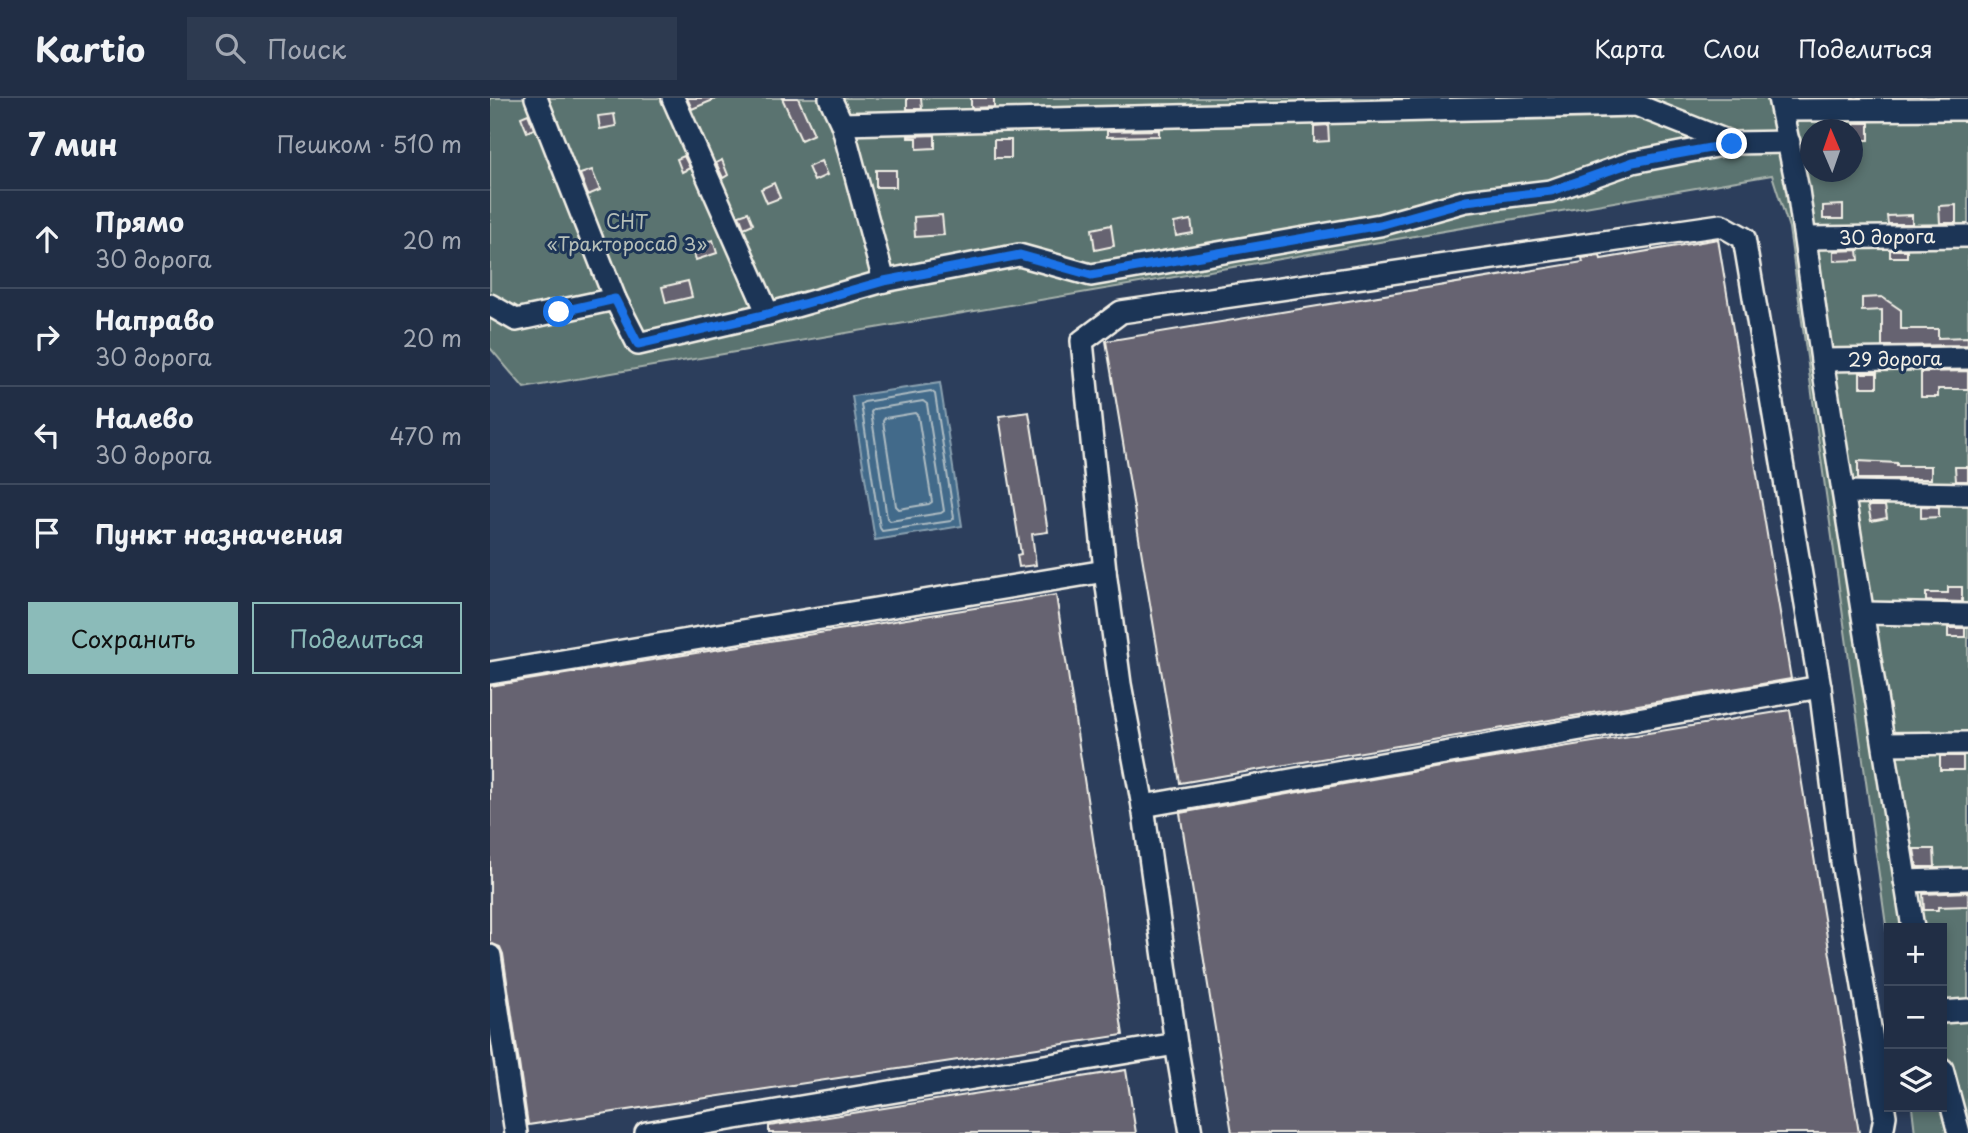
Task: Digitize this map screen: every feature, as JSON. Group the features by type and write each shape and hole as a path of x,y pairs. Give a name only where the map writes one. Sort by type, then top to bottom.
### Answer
{"street":[{"path":"536,98 615,299 638,344 768,314 884,281 1020,255 1091,275 1380,225 1466,201 1551,191 1633,162 1732,144 1789,142"},
{"path":"673,98 768,314"},
{"path":"830,98 842,124 884,281"},
{"path":"1912,923 1822,360 1806,238 1780,104 1968,109"},
{"path":"842,124 1636,105 1732,144"},
{"path":"1191,1133 1143,806 1120,684 1105,571 1082,341 1121,312 1721,225 1744,238 1820,687 1842,862 1885,1116 1882,1133"},
{"name":"30 дорога","path":"1806,238 1968,236"},
{"path":"490,305 516,320 615,299"},
{"name":"29 дорога","path":"1822,360 1968,358"},
{"path":"1845,492 1968,494"},
{"path":"490,673 1105,571"},
{"path":"1864,613 1968,615"},
{"path":"1143,806 1820,687"},
{"path":"1885,744 1968,744"},
{"path":"1905,881 1968,879"},
{"path":"490,956 516,1133"},
{"path":"1947,1012 1968,1010"},
{"path":"646,1133 1176,1044"},
{"path":"1947,1088 1959,1133"}],"green space":[{"name":"СНТ «Тракторосад 3»","path":"490,98 1968,98 1968,1133 1915,1133 1913,1112 1947,1112 1947,923 1886,923 1789,228 1772,175 524,388 490,348"}],"water":[{"path":"940,383 962,526 875,540 852,396"}],"building":[{"path":"687,98 718,98 692,109"},
{"path":"782,98 798,98 814,134 801,140"},
{"path":"907,98 921,98 922,109 907,109"},
{"path":"971,98 994,98 994,107 971,108"},
{"path":"528,114 534,129 527,132 521,117"},
{"path":"614,114 616,126 600,129 598,116"},
{"path":"1863,123 1869,123 1869,140 1863,140"},
{"path":"1328,125 1329,141 1314,142 1314,126"},
{"path":"1159,130 1159,136 1107,137 1107,131"},
{"path":"935,135 935,148 917,149 917,138 908,138 908,136"},
{"path":"994,140 1011,140 1011,158 994,158"},
{"path":"684,156 690,168 682,172 677,159"},
{"path":"722,160 728,175 723,178 716,163"},
{"path":"821,161 827,175 814,181 808,167"},
{"path":"592,170 600,190 588,195 580,174"},
{"path":"876,170 896,170 896,187 876,187"},
{"path":"774,183 780,198 767,203 761,189"},
{"path":"1843,205 1843,219 1823,219 1823,206"},
{"path":"1956,205 1956,223 1940,223 1939,206"},
{"path":"748,212 753,224 744,228 739,215"},
{"path":"942,215 944,235 915,237 914,217"},
{"path":"1912,215 1912,224 1888,224 1887,216"},
{"path":"1191,220 1193,233 1176,236 1174,223"},
{"path":"1111,225 1114,246 1095,250 1092,229"},
{"path":"1718,239 1791,679 1180,783 1106,341 1583,262 1582,258 1600,256 1601,259"},
{"path":"713,240 717,253 696,260 692,246"},
{"path":"1858,250 1859,260 1834,261 1834,251"},
{"path":"1890,250 1907,250 1907,257 1890,257"},
{"path":"688,281 692,297 666,303 662,287"},
{"path":"1882,297 1901,310 1901,329 1938,329 1938,338 1968,337 1968,345 1882,346 1882,310 1862,311 1862,298"},
{"path":"1968,371 1968,389 1938,389 1938,397 1921,397 1921,372"},
{"path":"1860,373 1877,373 1877,387 1860,387"},
{"path":"1029,412 1048,532 1032,534 1036,565 1019,567 1017,555 1021,554 999,416"},
{"path":"1858,461 1897,463 1897,466 1931,466 1931,479 1858,479"},
{"path":"1955,467 1968,467 1968,481 1956,481"},
{"path":"1868,506 1885,506 1887,518 1871,521"},
{"path":"1921,506 1939,507 1939,517 1921,518"},
{"path":"1948,587 1962,587 1962,602 1926,601 1926,593 1948,593"},
{"path":"1056,595 1123,1035 528,1125 503,954 500,947 490,943 490,686"},
{"path":"1948,628 1965,628 1965,637 1948,637"},
{"path":"1790,710 1859,1133 1232,1133 1180,813 1451,765"},
{"path":"1940,756 1963,756 1963,770 1940,770"},
{"path":"1914,849 1934,849 1935,867 1917,867"},
{"path":"1968,892 1968,906 1924,910 1923,894"},
{"path":"1126,1070 1136,1133 769,1133 769,1126"}],"route":[{"path":"559,312 615,299 638,344 768,314 884,281 1020,255 1091,275 1380,225 1466,201 1551,191 1633,162 1732,144"}]}
